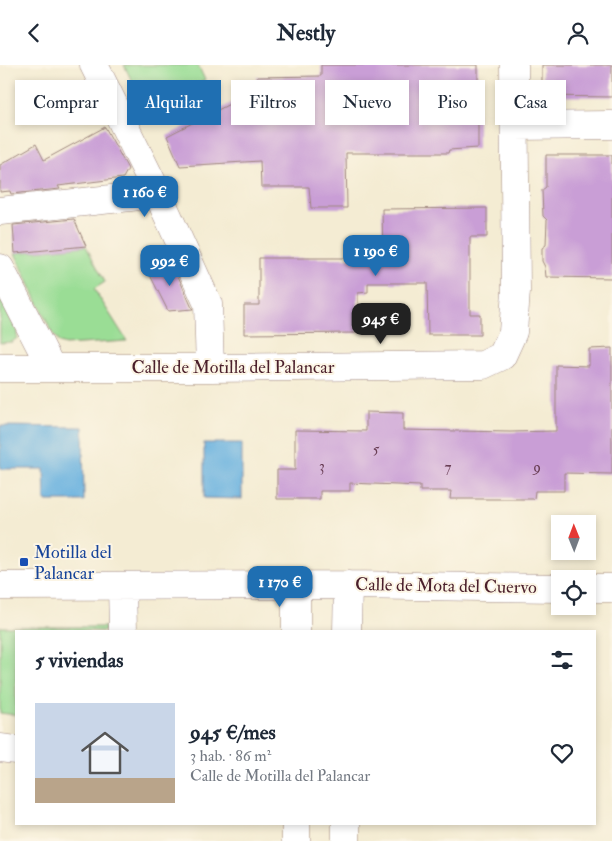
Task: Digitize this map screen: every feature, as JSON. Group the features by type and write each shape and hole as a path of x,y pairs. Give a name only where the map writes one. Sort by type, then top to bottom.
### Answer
{"street":[{"path":"94,65 158,194 208,304 210,368"},
{"name":"Calle de Motilla del Palancar","path":"0,368 483,365 502,356 513,332 516,291 514,65"},
{"path":"515,126 612,125"},
{"path":"0,211 158,194"},
{"path":"0,268 51,367"},
{"path":"347,630 348,585"},
{"name":"Calle de Mota del Cuervo","path":"0,586 348,585 551,588"},
{"path":"122,586 123,630"},
{"path":"296,586 296,630"},
{"path":"596,588 612,588"},
{"path":"0,748 15,750"},
{"path":"296,825 296,841"},
{"path":"346,825 346,841"}],"green space":[{"path":"124,65 198,65 205,80 132,80"},
{"path":"86,246 105,282 94,289 127,341 65,345 59,343 51,331 15,253"},
{"path":"0,298 17,332 17,338 12,342 0,343"},
{"path":"0,627 105,627 105,630 15,630 15,715 0,713"}],"water":[{"path":"0,426 83,427 84,501 45,501 44,469 0,469"},
{"path":"204,443 242,443 242,499 204,498"}],"building":[{"path":"321,65 478,65 478,80 419,80 419,125 478,125 478,148 449,150 448,153 346,153 347,208 311,208 309,187 261,187 260,161 180,166 167,136 189,125 221,125 221,108 231,103 231,125 315,125 315,80 257,80 257,77 321,76"},
{"path":"542,65 612,65 612,97 566,96 566,80 542,80"},
{"path":"105,127 128,169 123,178 58,186 60,189 11,194 10,191 0,192 0,165 36,144 44,160"},
{"path":"546,155 612,155 612,278 546,277 542,261 542,248 546,245 547,220 543,216 542,190 546,187"},
{"path":"487,208 487,237 470,237 470,314 480,314 480,335 428,335 427,283 368,283 368,292 358,293 358,333 244,334 244,305 259,305 259,258 383,258 382,209"},
{"path":"74,219 86,246 15,253 13,225"},
{"path":"171,260 193,309 168,311 148,271"},
{"path":"612,348 612,474 564,473 564,491 535,491 534,499 450,499 451,491 420,491 420,486 350,483 350,491 320,491 320,499 277,499 277,470 295,470 295,430 366,431 366,412 403,413 403,430 556,431 556,365 589,366 589,349"}],"place":[{"name":"Motilla del Palancar","path":"24,562"}]}
